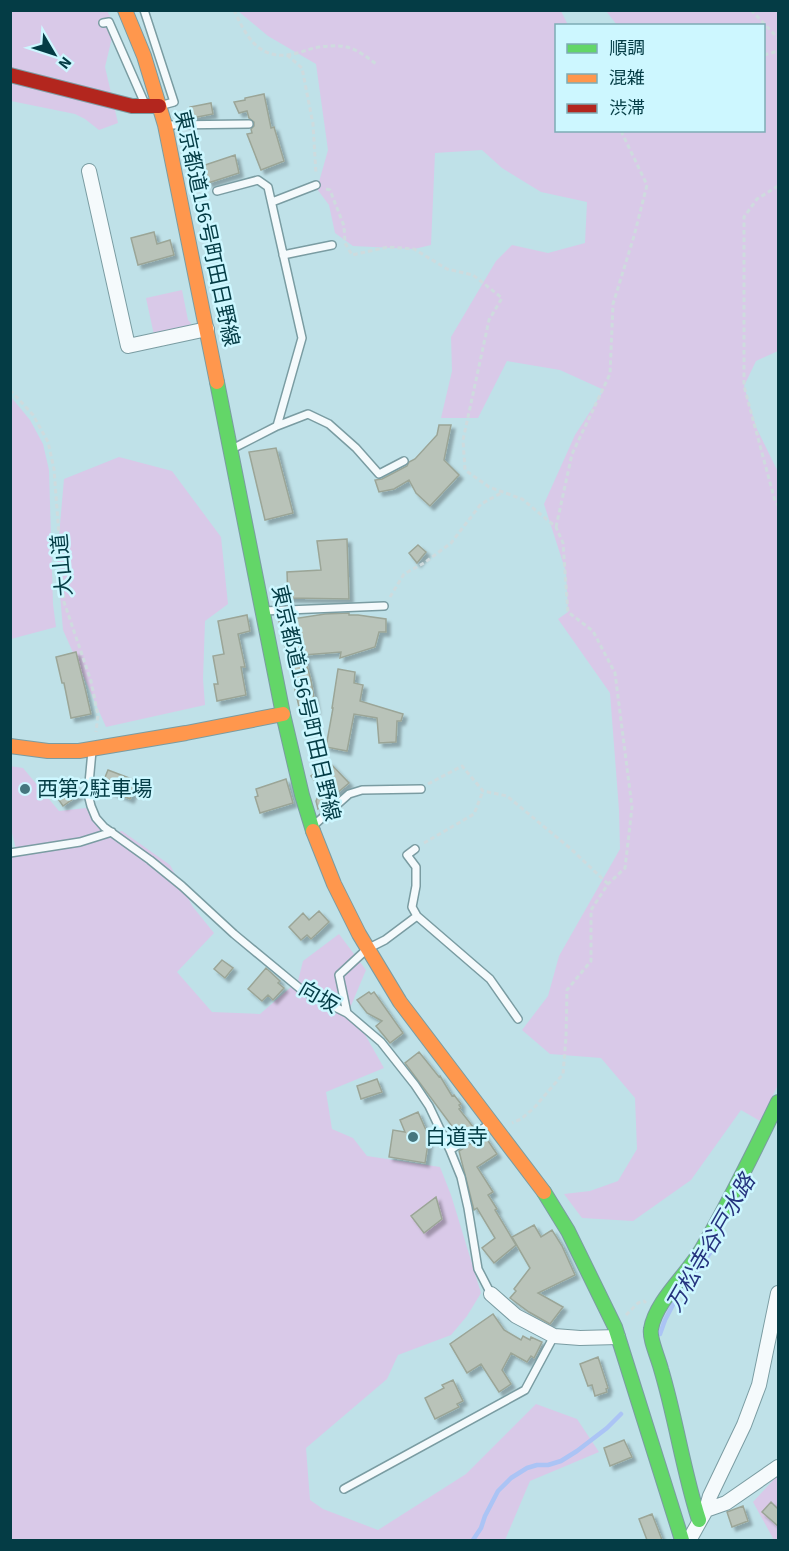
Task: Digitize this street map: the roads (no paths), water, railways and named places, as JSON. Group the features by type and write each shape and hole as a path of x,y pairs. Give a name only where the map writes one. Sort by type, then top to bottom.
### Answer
{"main road":[{"name":"東京都道156号町田日野線","path":"125,10 144,56 153,106 165,125 283,714 312,827 333,884 367,949 400,1002 544,1191 568,1231 618,1337 684,1540"},
{"path":"10,75 132,106 153,106"},
{"path":"10,746 48,751 79,751 283,714"},
{"path":"702,1515 692,1498 665,1380 650,1331 657,1312 670,1291 701,1251 747,1167 778,1102"}],"street":[{"path":"89,171 89,196 114,306 128,346 207,329"},
{"path":"684,1540 692,1535 744,1425 759,1385 778,1293"},
{"path":"491,1294 516,1316 554,1336 618,1337"},
{"path":"702,1515 726,1503 778,1467"}],"lane":[{"path":"103,23 109,22 153,106 174,102 144,10"},
{"path":"165,125 249,124"},
{"path":"217,191 258,180 268,187 272,202 302,339 277,426"},
{"path":"272,202 316,185"},
{"path":"283,255 332,245"},
{"path":"231,450 277,426 309,414 328,424 356,448 379,474 404,461"},
{"path":"263,611 384,606"},
{"name":"向坂","path":"92,749 88,794 96,818 182,886 234,934 303,991 347,1013 381,1042 410,1078 429,1106 461,1178 478,1269 491,1294"},
{"path":"312,827 349,794 362,790 421,789"},
{"path":"10,853 80,842 112,832"},
{"path":"415,849 407,855 416,867 416,886 412,907 417,916 490,979 518,1019"},
{"path":"347,1013 339,975 367,949 385,940 417,916"},
{"path":"450,1150 495,1126"},
{"path":"344,1489 525,1390 554,1336"}],"waterway":[{"name":"万松寺谷戸水路","path":"660,1334 676,1299 710,1253"},
{"name":"万松寺谷戸水路","path":"473,1540 498,1491 511,1478 527,1468 561,1461 607,1428 621,1414"}],"place":[{"name":"西第2駐車場","path":"25,789"},
{"name":"白道寺","path":"413,1137"}]}
